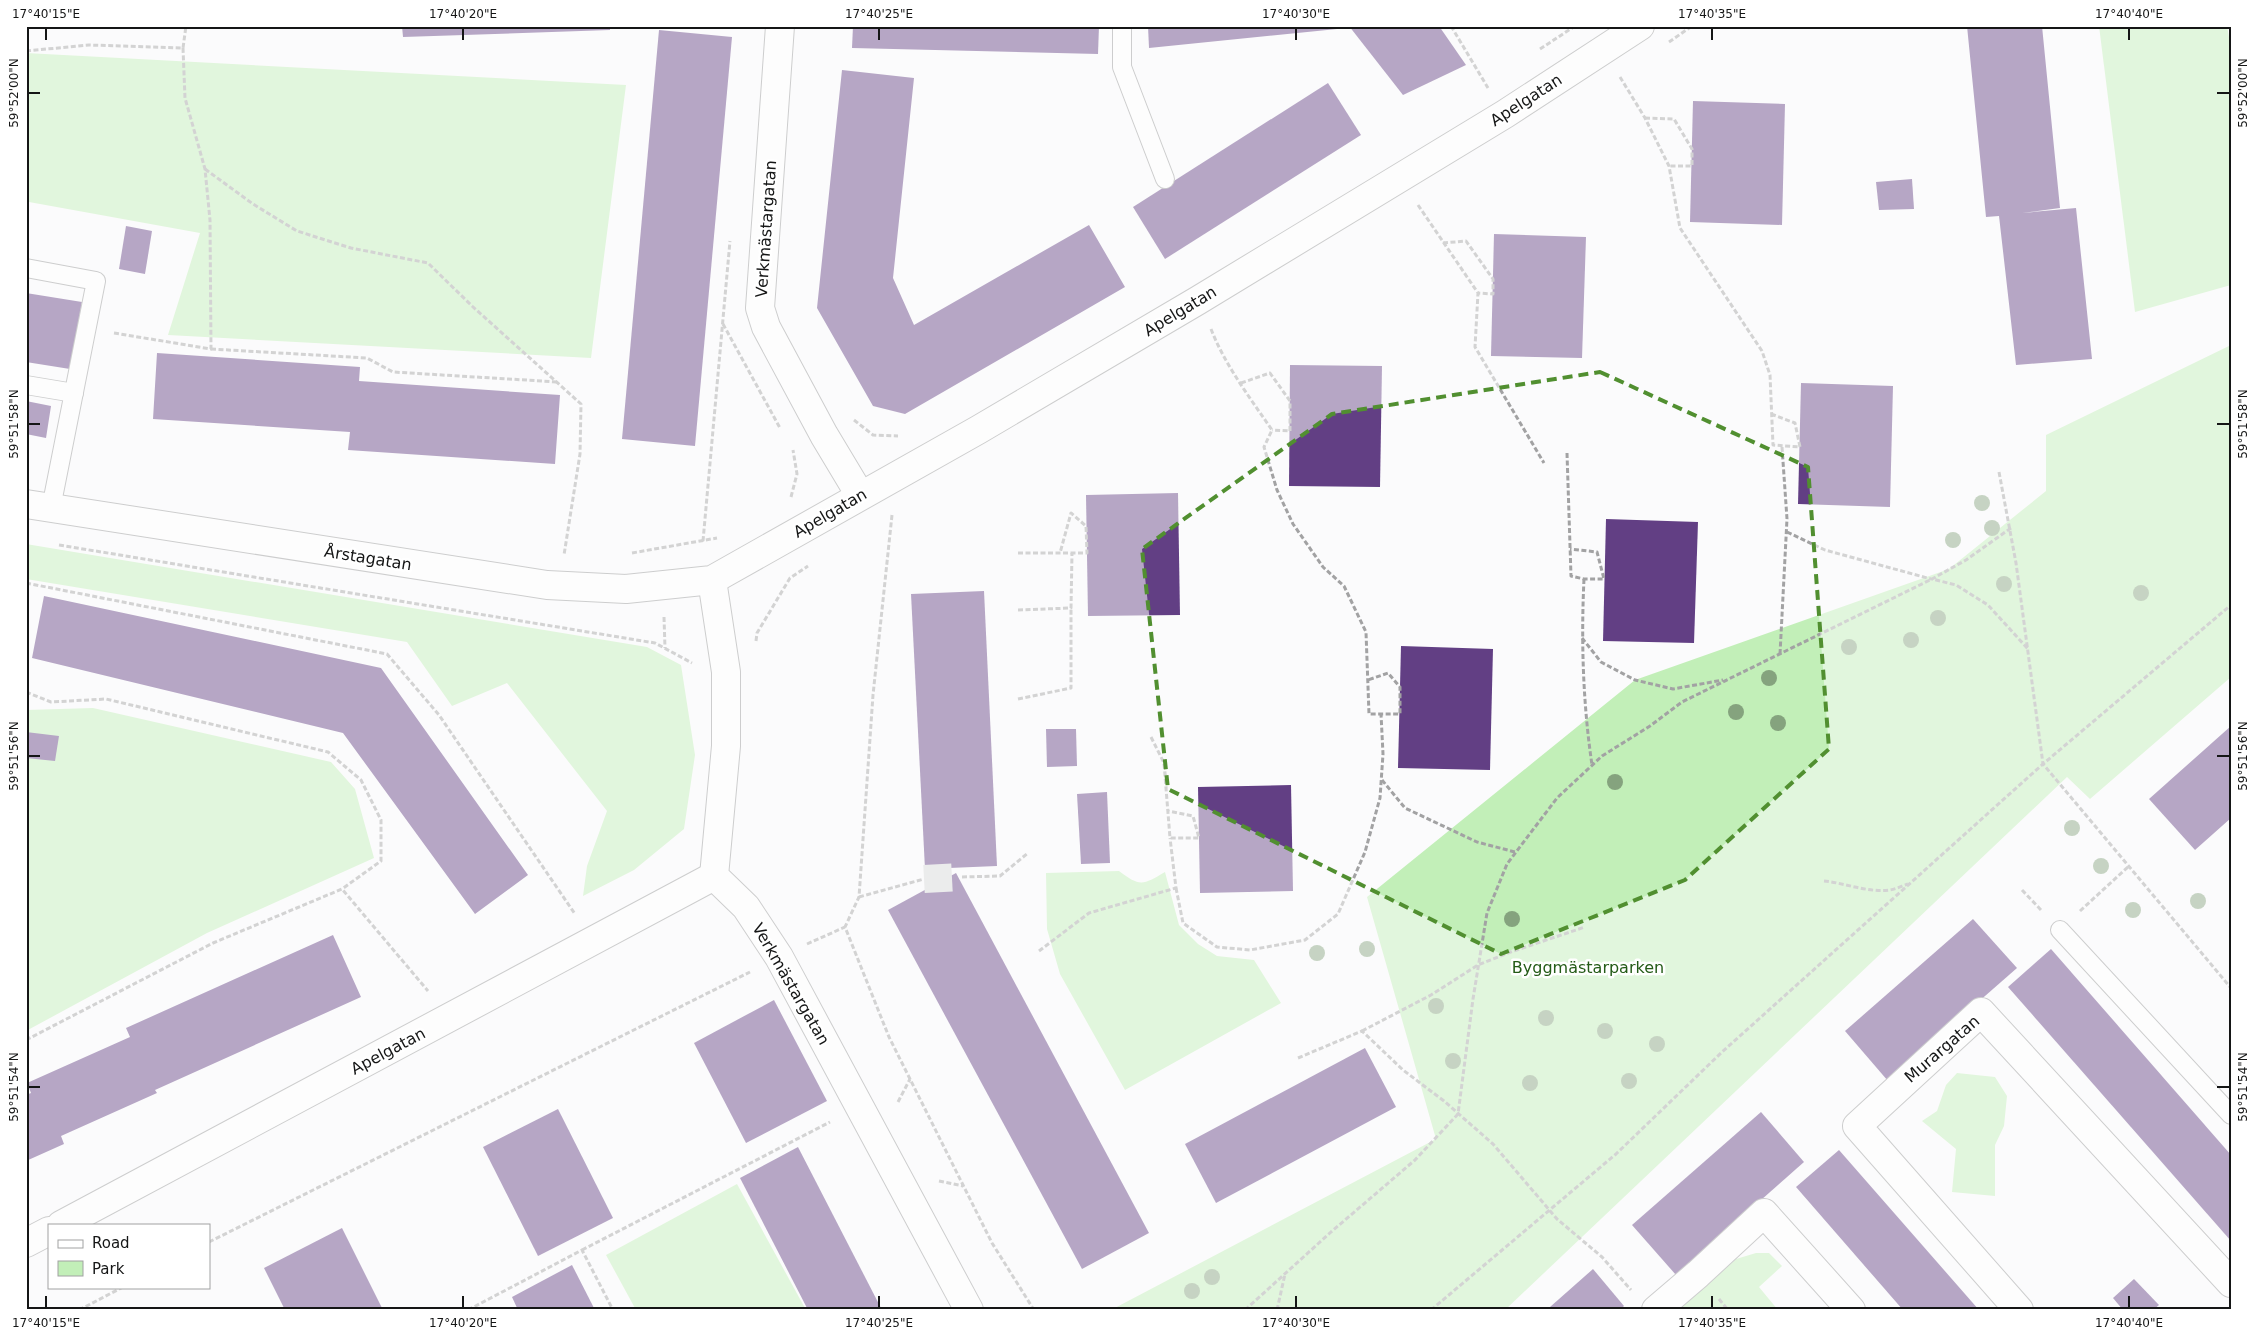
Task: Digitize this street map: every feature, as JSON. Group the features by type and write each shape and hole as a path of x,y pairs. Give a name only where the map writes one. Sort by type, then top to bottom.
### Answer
{"street":[{"name":"Verkmästargatan","path":"780,26 760,308 766,327 824,435 860,495"},
{"name":"Apelgatan","path":"712,580 978,430 1197,301 1504,114 1640,26"},
{"name":"Årstagatan","path":"39,507 547,585 626,589 712,580"},
{"path":"712,580 726,672 726,746 714,876"},
{"name":"Verkmästargatan","path":"714,876 746,907 779,957 969,1310"},
{"name":"Apelgatan","path":"63,1224 714,876"},
{"name":"Murargatan","path":"2019,1310 1857,1126 1981,1012 2231,1283"},
{"path":"1645,1302 1698,1274 1764,1213 1851,1310"},
{"path":"26,1244 48,1232"}],"lane":[{"path":"1122,26 1122,67 1165,179"},
{"path":"26,268 96,281 74,393 39,507"},
{"path":"26,385 74,393"},
{"path":"2060,930 2231,1114"}],"path":[{"path":"186,26 183,48 185,98 204,168 210,220 211,349"},
{"path":"1451,26 1504,114"},
{"path":"26,51 89,44 183,48"},
{"path":"1618,74 1645,118 1670,166 1680,228 1762,351 1770,376 1771,414 1773,445 1800,447 1795,423 1771,414"},
{"path":"1645,118 1674,119 1692,149 1692,166 1670,166"},
{"path":"204,168 253,204 297,231 351,248 428,263 472,306 582,404 580,454 563,560"},
{"path":"1418,204 1478,293 1474,348 1544,462"},
{"path":"703,541 730,240"},
{"path":"1443,242 1466,241 1493,279 1492,294 1478,293"},
{"path":"722,322 783,433"},
{"path":"1202,333 1211,328 1216,342 1272,430"},
{"path":"125,334 211,349 367,358 392,372 558,382"},
{"path":"1241,383 1270,372 1290,400 1290,431 1272,430"},
{"path":"1272,430 1264,447 1277,490 1293,524 1323,567 1344,586 1366,632 1369,714 1400,714 1400,687 1388,673 1368,680"},
{"path":"788,442 793,450"},
{"path":"1780,654 1787,532 1782,447"},
{"path":"1568,453 1570,549 1571,576 1584,579 1604,579 1597,552 1570,549"},
{"path":"1999,472 2011,528 2029,649 2043,764 2231,988"},
{"path":"210,1242 779,957 845,927 860,897 873,695 893,512 886,516"},
{"path":"1018,553 1060,553 1072,553 1087,553 1086,526 1071,513 1060,553"},
{"path":"1245,1310 1415,1160 1458,1114 1487,913 1507,864 1557,798 1602,756 1650,726 1682,702 1932,579 1966,560 2011,528"},
{"path":"1787,532 1825,550 1956,585 1988,605 2029,649"},
{"path":"56,544 655,643 704,670 726,672"},
{"path":"1018,699 1072,688 1072,553"},
{"path":"756,650 757,632 790,578 815,561"},
{"path":"1584,579 1582,638 1587,728 1592,766"},
{"path":"26,583 387,654 439,715 593,941"},
{"path":"1432,1310 1616,1154 1722,1052 2043,764 2231,605"},
{"path":"1018,610 1071,608"},
{"path":"1582,638 1601,662 1635,680 1673,689 1729,679"},
{"path":"26,692 51,702 106,699 328,752 361,780 380,820 380,861 342,889 213,943 26,1040"},
{"path":"1151,738 1164,763 1170,838 1176,888 1183,923 1217,947 1250,950 1305,940 1338,914 1365,852 1380,798 1383,754 1381,714"},
{"path":"1381,779 1405,808 1477,842 1515,852"},
{"path":"1168,811 1193,816 1199,838 1170,838"},
{"path":"962,877 1000,876 1028,852"},
{"path":"2060,930 2130,866"},
{"path":"860,897 924,879"},
{"path":"1824,881 1862,889 1890,890 1911,883"},
{"path":"1039,951 1090,913 1176,888"},
{"path":"342,889 450,1017"},
{"path":"845,927 889,1037 992,1243 1034,1310"},
{"path":"1298,1058 1362,1031 1431,995 1478,965 1586,927"},
{"path":"1362,1031 1402,1070 1493,1144 1520,1177 1552,1210 1557,1219 1602,1258 1645,1302"},
{"path":"898,1102 910,1079"},
{"path":"468,1310 860,1107"},
{"path":"939,1181 964,1186"},
{"path":"582,1250 613,1310"},
{"path":"1277,1310 1285,1274"},
{"path":"79,1310 121,1288"}],"highlighted area":[{"path":"1600,372 1808,467 1829,749 1685,880 1501,954 1168,789 1142,549 1332,414"}],"green space":[{"path":"2099,26 2227,26 2231,48 2231,285 2135,312"},
{"path":"26,53 626,85 591,358 168,335 200,233 29,202 26,205"},
{"name":"Byggmästarparken","path":"2231,345 2231,677 2090,799 2067,777 1505,1310 1111,1310 1436,1139 1367,897 1635,680 1949,569 2046,491 2046,435"},
{"path":"26,544 647,647 681,665 695,755 684,829 634,870 583,896 587,866 607,811 507,683 452,706 407,642 26,579"},
{"path":"93,708 331,762 355,789 374,858 207,933 26,1031 26,710"},
{"path":"1119,871 1137,882 1146,882 1165,872 1179,925 1198,944 1217,956 1254,960 1281,1003 1125,1090 1060,974 1047,929 1046,873"},
{"path":"1957,1073 1995,1077 2007,1096 2004,1126 1995,1145 1995,1196 1952,1192 1956,1149 1922,1121 1937,1111 1946,1085"},
{"path":"737,1184 806,1310 636,1310 606,1255"},
{"path":"1756,1253 1769,1253 1782,1266 1759,1287 1778,1310 1679,1310 1736,1259"}],"building":[{"path":"402,26 610,26 610,30 403,37"},
{"path":"853,26 1099,26 1098,54 852,48"},
{"path":"1148,26 1347,26 1347,28 1149,48"},
{"path":"1349,26 1439,26 1466,65 1403,95"},
{"path":"1967,26 2042,26 2060,208 2022,213 2076,208 2092,359 2016,365 1999,216 1986,217"},
{"path":"659,30 732,37 695,446 622,439"},
{"path":"842,70 914,78 893,278 914,325 1089,225 1125,287 905,414 873,406 817,308"},
{"path":"1328,83 1361,135 1165,259 1133,207"},
{"path":"1693,101 1785,104 1782,225 1690,222"},
{"path":"1912,179 1914,209 1879,210 1876,182"},
{"path":"126,226 152,231 145,274 119,269"},
{"path":"1494,234 1586,237 1582,358 1491,356"},
{"path":"26,293 82,302 70,369 26,362"},
{"path":"157,353 360,367 359,381 560,395 555,464 348,450 350,432 153,419"},
{"path":"1290,365 1382,366 1380,487 1289,486"},
{"path":"1801,383 1893,386 1890,507 1798,504"},
{"path":"26,401 51,406 46,438 26,434"},
{"path":"1178,493 1180,615 1088,616 1086,495"},
{"path":"1606,519 1698,522 1694,643 1603,641"},
{"path":"984,591 997,866 925,869 911,594"},
{"path":"44,596 381,668 528,875 475,914 343,733 32,658"},
{"path":"1401,646 1493,649 1490,770 1398,768"},
{"path":"2231,726 2231,818 2195,850 2149,799"},
{"path":"1046,729 1076,729 1077,766 1047,767"},
{"path":"26,732 59,736 55,761 26,758"},
{"path":"1291,785 1293,891 1200,893 1198,787"},
{"path":"1107,792 1110,863 1081,864 1077,794"},
{"path":"956,873 1149,1233 1082,1269 888,910"},
{"path":"1973,919 2017,968 1888,1081 1845,1031"},
{"path":"333,935 361,997 155,1090 157,1093 61,1136 64,1144 26,1161 26,1095 31,1093 27,1083 130,1037 126,1028"},
{"path":"2051,949 2231,1155 2231,1241 2008,987"},
{"path":"774,1000 827,1101 746,1143 694,1043"},
{"path":"1365,1048 1396,1107 1216,1203 1185,1144"},
{"path":"558,1109 613,1218 538,1256 483,1147"},
{"path":"1761,1112 1804,1162 1676,1275 1632,1225"},
{"path":"798,1147 882,1310 808,1310 740,1178"},
{"path":"1839,1150 1979,1310 1903,1310 1796,1187"},
{"path":"342,1228 383,1310 285,1310 264,1268"},
{"path":"572,1265 595,1310 518,1310 512,1297"},
{"path":"1593,1269 1624,1306 1620,1310 1552,1310 1550,1307"},
{"path":"2134,1279 2159,1305 2153,1310 2123,1310 2113,1298"}],"tunnel":[{"path":"924,879 962,877"}]}
